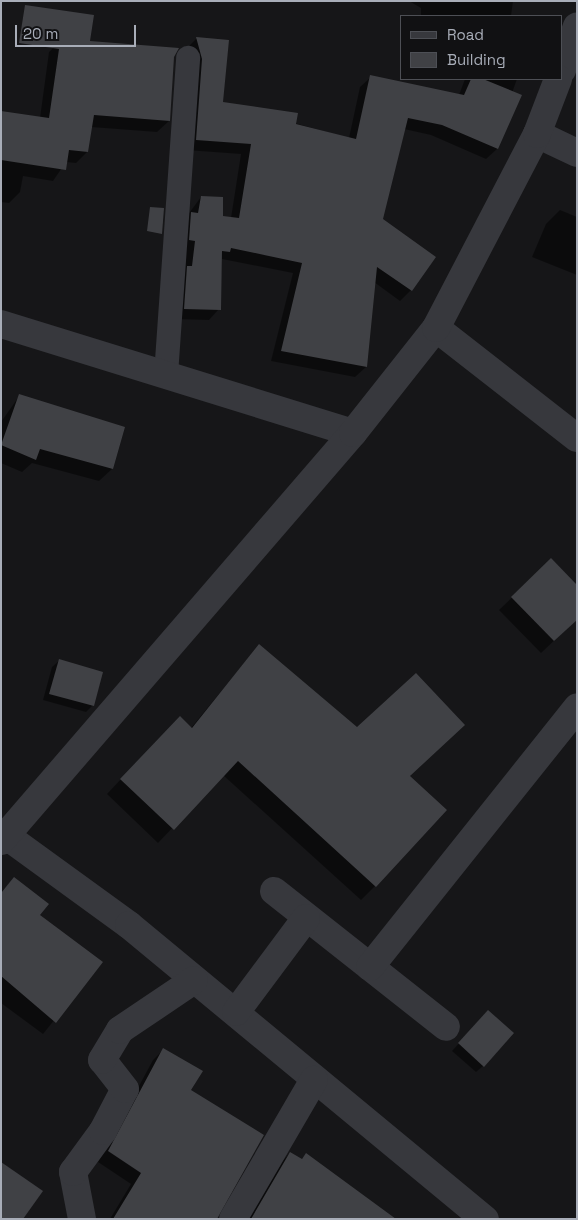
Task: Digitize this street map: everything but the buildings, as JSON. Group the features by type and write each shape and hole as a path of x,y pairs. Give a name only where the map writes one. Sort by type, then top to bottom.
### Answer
{"street":[{"path":"563,67 577,26"},
{"path":"485,1219 314,1080 236,1012 129,926 3,836 353,433 436,328 537,134 558,80"},
{"path":"537,134 577,153"},
{"path":"1,324 353,433"},
{"path":"436,328 577,438"},
{"path":"370,967 577,708"},
{"path":"274,890 306,918 446,1027"},
{"path":"236,1012 306,918"},
{"path":"82,1219 73,1172 103,1131 125,1089 102,1060 120,1030 194,980"},
{"path":"233,1219 314,1080"}],"lane":[{"path":"166,375 188,58"}]}
